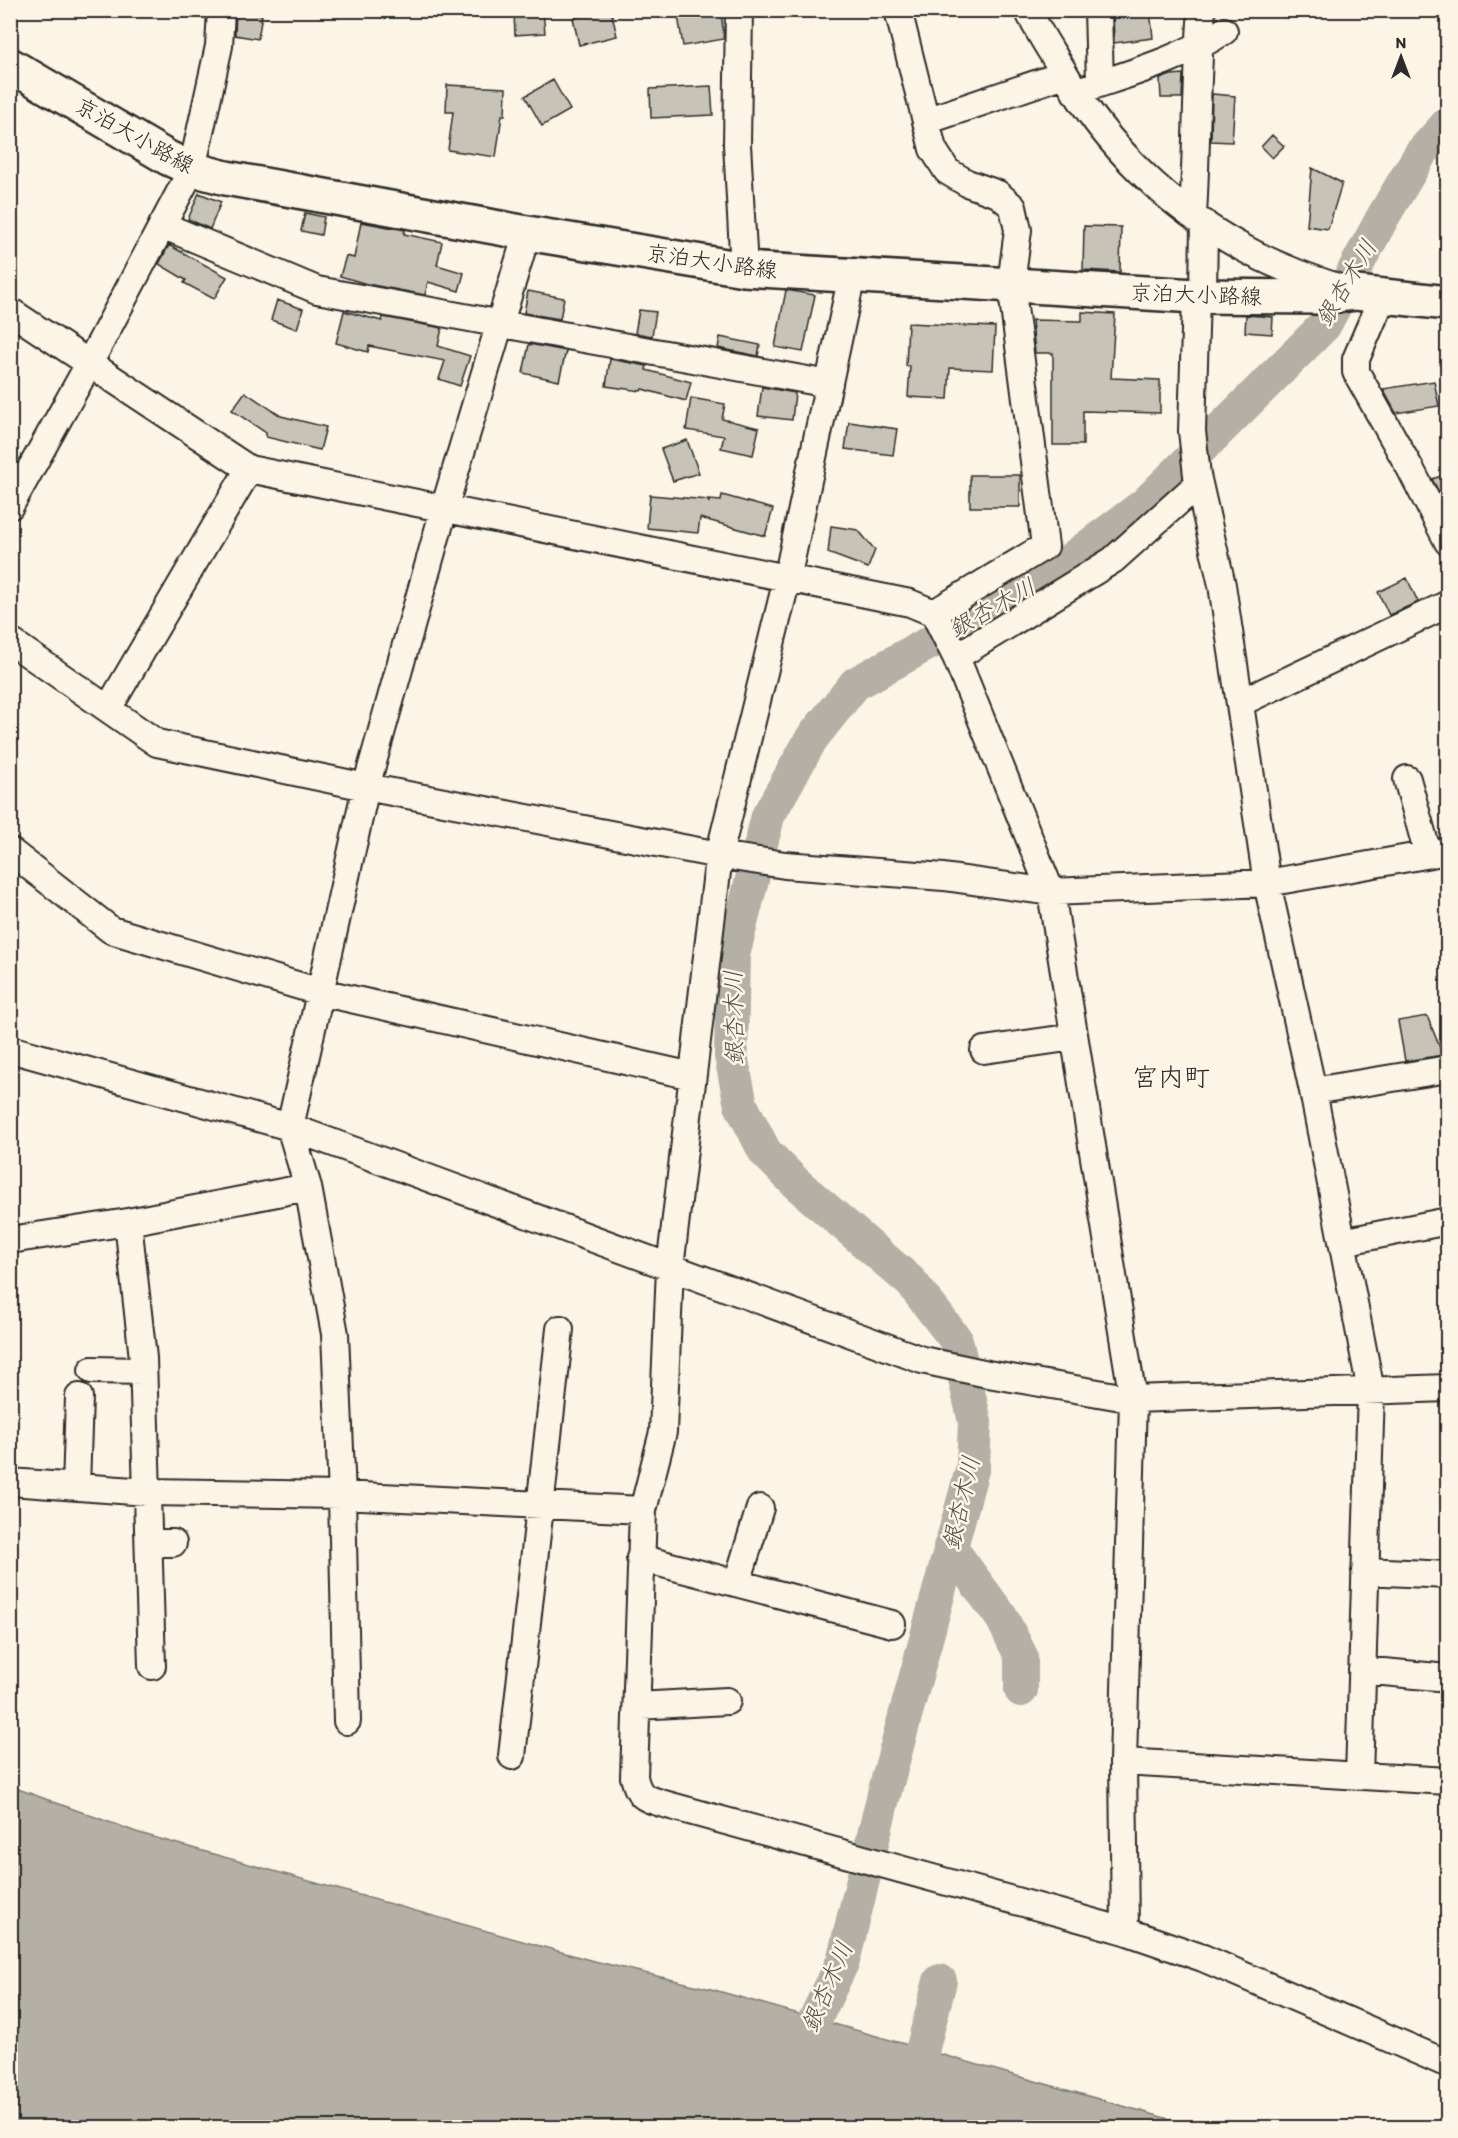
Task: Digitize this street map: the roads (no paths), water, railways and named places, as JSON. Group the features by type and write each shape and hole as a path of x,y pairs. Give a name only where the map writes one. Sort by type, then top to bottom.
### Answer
{"main road":[{"name":"京泊大小路線","path":"10,65 168,158 192,169 226,178 526,233 744,269 1200,296 1350,293 1448,303"}],"street":[{"path":"10,506 17,480 89,364 192,169 219,46 221,10"},
{"path":"739,10 738,144 744,269"},
{"path":"898,10 933,149 947,171 967,183 998,194 1013,207 1018,230 1011,284 1046,546 933,613"},
{"path":"1028,10 1040,36 1070,83 1110,138 1155,186 1242,248 1281,267 1350,293 1356,372 1448,542"},
{"path":"1098,10 1101,83"},
{"path":"1202,10 1199,47 1198,140 1200,296 1192,431 1198,479 1222,585 1267,883 1313,1091 1371,1391 1359,1776"},
{"path":"926,121 1070,83 1101,83 1152,67 1199,47 1224,31"},
{"path":"162,225 317,290 829,384"},
{"path":"347,1721 342,1495 335,1334 308,1187 290,1127 366,787 444,509 526,233"},
{"path":"852,275 787,579 719,855 670,1268 663,1432 643,1510 634,1777 637,1791 646,1799 1125,1931 1203,1958 1448,2064"},
{"path":"10,311 249,469 910,603 933,613 956,657 1051,892 1133,1399 1123,1762 1125,1931"},
{"path":"108,709 249,469"},
{"path":"956,657 1113,560 1198,479"},
{"path":"1240,703 1448,604"},
{"path":"10,641 158,743 366,787 719,855 785,865 944,877 1051,892 1267,883 1438,852 1407,779"},
{"path":"10,851 111,930 320,992 692,1076"},
{"path":"984,1050 1074,1037"},
{"path":"10,1049 290,1127 922,1360 1133,1399 1448,1388"},
{"path":"1313,1091 1448,1069"},
{"path":"10,1240 128,1222 308,1187"},
{"path":"1342,1242 1448,1221"},
{"path":"128,1222 143,1371 147,1492 161,1543 152,1666"},
{"path":"512,1756 560,1329"},
{"path":"92,1370 143,1371"},
{"path":"76,1487 79,1397"},
{"path":"10,1482 147,1492 342,1495 643,1510"},
{"path":"737,1583 760,1508"},
{"path":"640,1558 892,1624"},
{"path":"1365,1571 1448,1575"},
{"path":"1362,1670 1448,1678"},
{"path":"637,1706 727,1701"},
{"path":"1123,1762 1448,1781"}],"waterway":[{"name":"銀杏木川","path":"763,2128 843,1961 884,1794 973,1466 975,1422 956,1340 911,1282 797,1184 765,1152 741,1105 731,1056 733,955 768,816 812,738 855,684 1043,580 1144,505 1324,326 1384,215 1421,153 1448,123"},
{"path":"950,1547 1002,1618 1021,1656 1021,1690"},
{"path":"857,2128 919,2063 940,1981"}],"district":[{"name":"宮内町","path":"1171,1077"}]}
